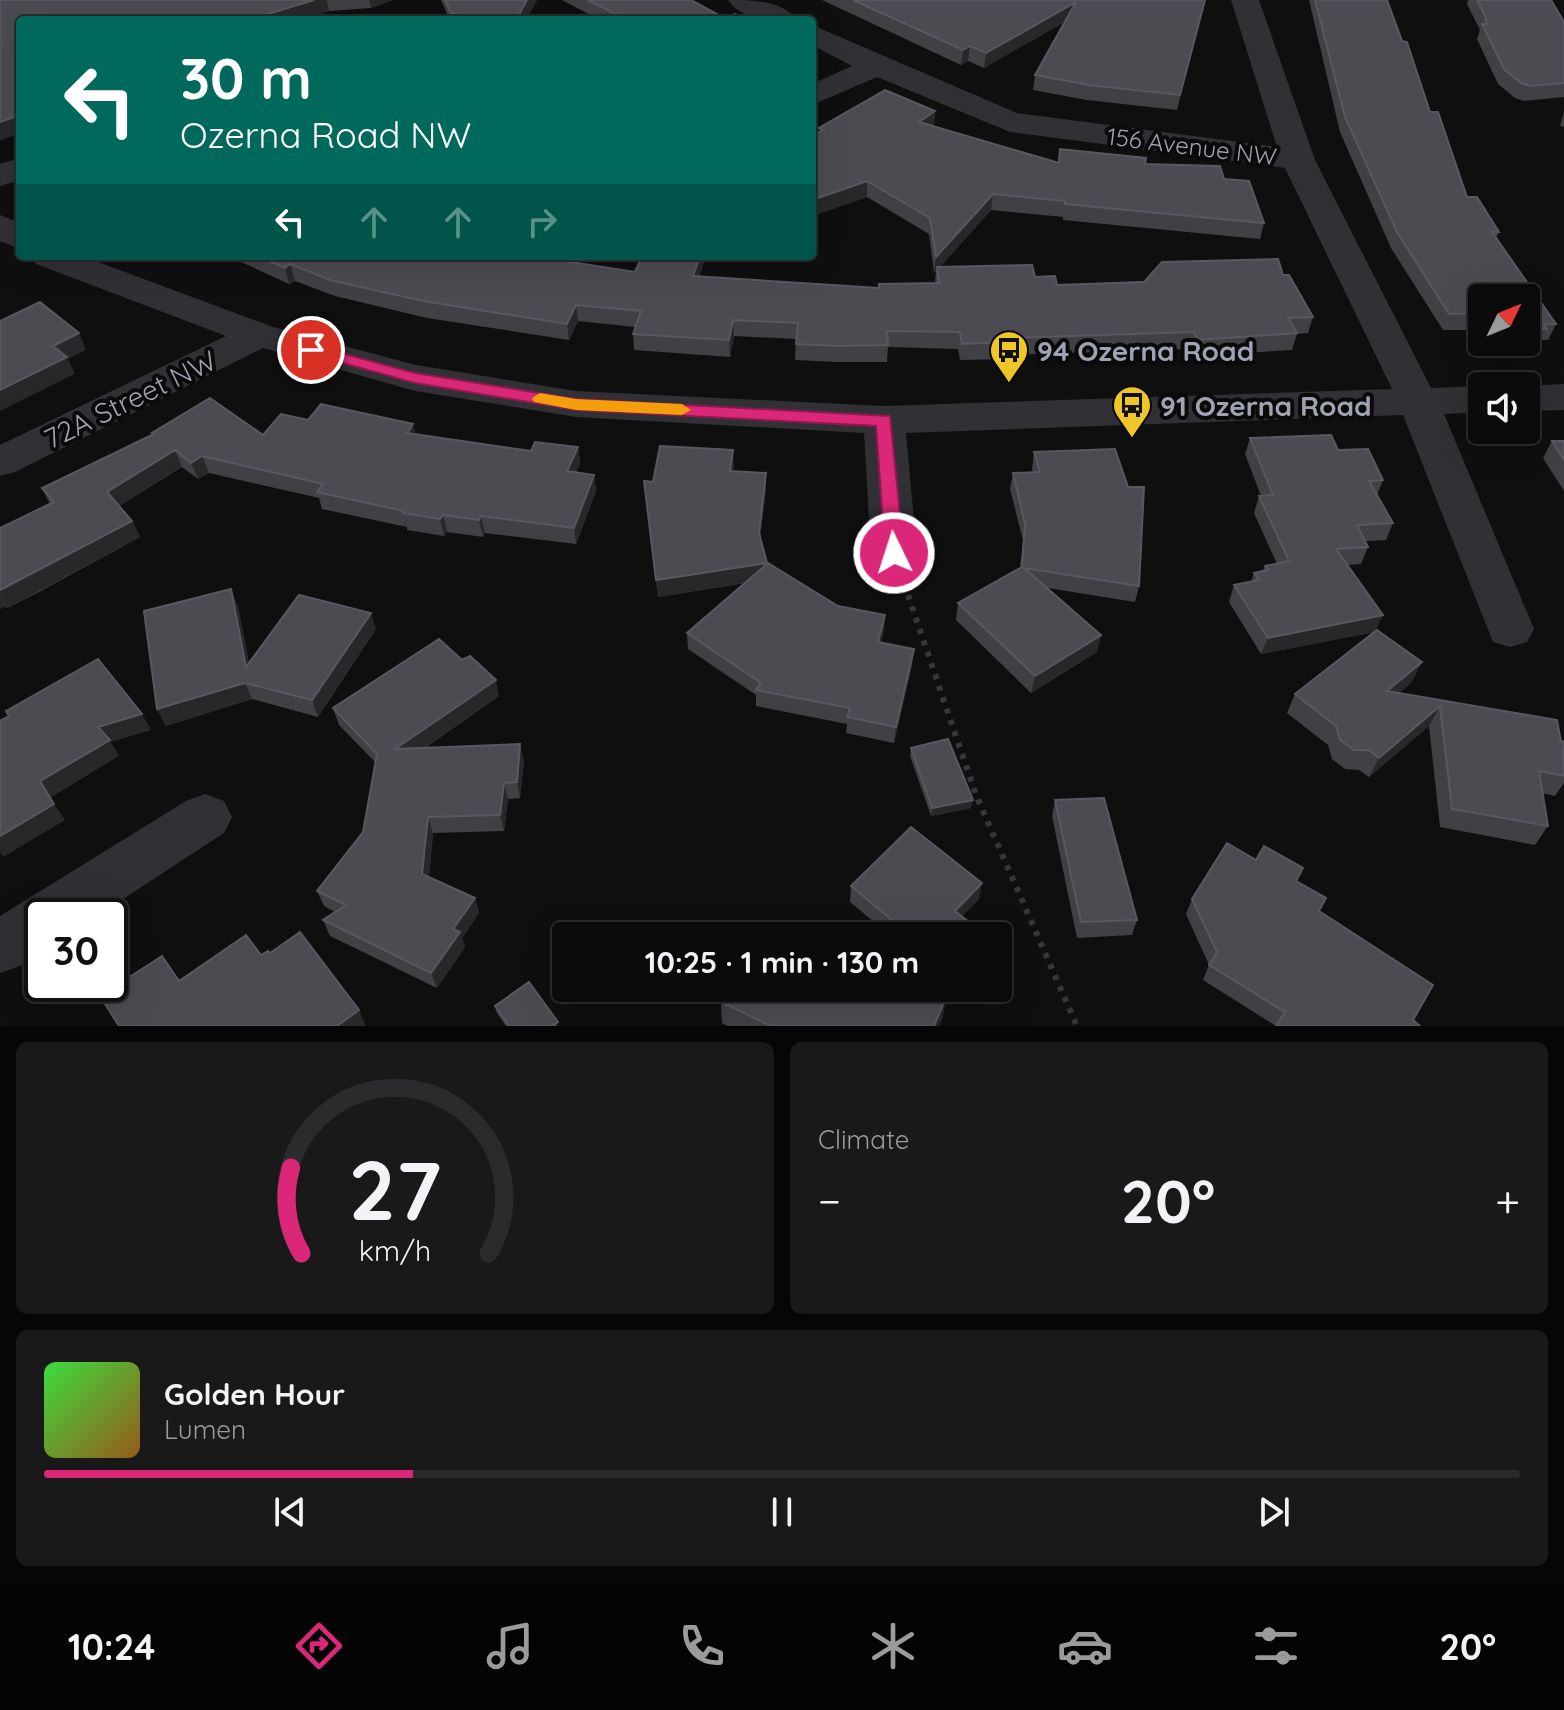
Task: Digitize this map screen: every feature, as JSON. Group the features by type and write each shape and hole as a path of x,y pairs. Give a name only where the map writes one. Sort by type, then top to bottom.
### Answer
{"street":[{"path":"742,0 775,16"},
{"path":"1245,0 1298,160"},
{"name":"156 Avenue NW","path":"816,36 876,66 1010,122 1298,160 1418,401 1510,629"},
{"path":"816,94 876,66"},
{"path":"60,260 259,335 415,378 576,404 884,420 1468,399"},
{"name":"72A Street NW","path":"0,462 259,335"},
{"path":"1540,398 1564,397"},
{"path":"884,420 894,553"},
{"path":"77,898 205,817"},
{"path":"0,947 24,932"}],"path":[{"path":"894,553 976,795 1077,1026"}],"building":[{"path":"0,0 314,0 261,16 16,16 16,116 0,122"},
{"path":"445,0 527,0 518,16 464,16 451,13"},
{"path":"588,0 691,0 720,16 619,16"},
{"path":"853,0 1205,0 1180,95 1089,85 1035,75 1076,2 986,53 970,46 963,50"},
{"path":"1315,0 1387,0 1402,41 1407,42 1430,112 1438,112 1467,197 1477,197 1499,232 1492,232 1528,284 1468,284 1468,313 1449,314 1397,232 1345,117"},
{"path":"1477,0 1551,0 1564,22 1564,83 1531,86 1521,83 1504,69 1482,24 1487,24"},
{"path":"885,90 935,111 919,122 1059,163 1060,149 1146,158 1145,164 1220,166 1224,179 1249,181 1264,223 993,194 936,257 930,218 867,181 816,199 816,134 823,130 819,128"},
{"path":"1278,259 1283,275 1289,275 1313,317 1288,318 1297,333 1198,340 1194,332 1007,338 1008,342 962,344 960,332 887,331 888,345 796,344 798,323 733,320 729,340 633,334 641,311 576,305 567,324 423,301 330,280 290,264 285,268 267,260 558,260 635,272 640,260 699,260 693,276 879,288 879,284 939,283 937,267 1032,265 1035,277 1055,276 1057,285 1144,282 1162,262"},
{"path":"1540,301 1556,324 1544,324 1547,329 1540,329"},
{"path":"40,302 79,333 53,346 67,357 0,390 0,321"},
{"path":"210,398 263,435 281,414 308,420 321,404 413,424 407,433 531,451 535,442 578,447 567,471 594,475 574,528 481,516 479,520 443,515 440,519 403,513 317,492 323,484 202,456 191,463 175,450 107,492 132,521 0,590 0,528 54,502 42,488 154,434"},
{"path":"1331,435 1338,450 1368,449 1383,480 1369,481 1393,523 1357,525 1368,547 1336,549 1383,615 1268,638 1234,585 1259,580 1254,573 1268,570 1265,566 1289,561 1259,496 1273,495 1250,438"},
{"path":"1552,441 1564,441 1564,460"},
{"path":"660,446 733,450 730,471 766,473 759,533 767,563 656,580 644,481 653,482"},
{"path":"1115,449 1128,487 1144,487 1139,586 1024,568 1101,635 1035,676 958,603 1022,567 1025,524 1013,473 1040,472 1034,452"},
{"path":"768,563 838,606 885,615 878,642 914,649 896,727 847,717 850,708 756,690 761,683 687,633"},
{"path":"231,589 246,667 299,595 371,613 312,700 245,683 157,709 144,611"},
{"path":"1377,630 1422,662 1387,691 1557,720 1561,742 1564,741 1564,776 1539,771 1548,826 1452,809 1440,706 1379,758 1369,750 1354,750 1340,740 1336,726 1295,694"},
{"path":"439,639 462,660 470,656 496,680 395,749 520,744 517,782 504,783 500,815 428,817 422,874 475,898 453,929 460,932 431,973 323,920 346,905 317,891 363,832 377,754 333,708"},
{"path":"98,659 142,714 98,727 110,740 40,781 54,804 0,836 0,721 9,716 6,711"},
{"path":"948,739 973,800 932,808 911,748"},
{"path":"1104,798 1137,920 1081,922 1055,800"},
{"path":"911,827 982,883 955,911 969,922 894,922 851,886"},
{"path":"1227,843 1256,860 1264,846 1303,868 1296,881 1326,898 1319,911 1433,985 1413,1020 1420,1026 1276,1026 1285,1012 1209,965 1217,952 1192,899"},
{"path":"300,932 359,1010 337,1026 119,1026 104,1002 128,1002 128,978 162,956 179,981 246,935 261,955 270,953"},
{"path":"529,982 558,1022 553,1026 509,1026 495,1006"},
{"path":"721,1002 944,1002 934,1026 771,1026"}],"slow traffic":[{"path":"540,398 576,404 682,410"}],"place":[{"name":"94 Ozerna Road","path":"1009,384"},
{"name":"91 Ozerna Road","path":"1132,439"}],"route":[{"path":"311,350 415,378 576,404 884,420 894,553"}]}
